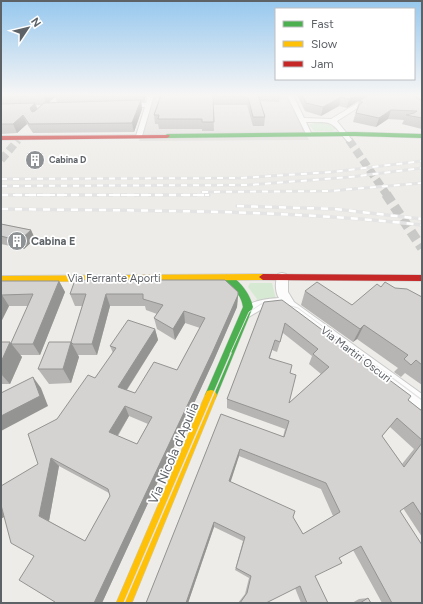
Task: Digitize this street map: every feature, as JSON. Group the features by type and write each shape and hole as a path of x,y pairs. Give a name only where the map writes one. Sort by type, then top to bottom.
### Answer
{"street":[{"path":"139,136 143,123"},
{"path":"303,123 309,135"},
{"path":"337,123 348,138"},
{"path":"1,138 309,135 348,138 371,134 377,136 422,136"},
{"path":"282,277 282,293 290,305"},
{"name":"Via Ferrante Aporti","path":"1,279 282,277 422,278"},
{"path":"227,278 240,287 246,296 248,303 247,313"},
{"path":"247,313 259,305 267,303 280,302 290,305"},
{"name":"Via Martiri Oscuri","path":"290,305 422,403"},
{"name":"Via Nicola d'Apulia","path":"124,603 247,313"}],"shaded area":[{"path":"145,123 301,123 309,140 139,141"}],"green space":[{"path":"314,123 331,123 337,128 333,131 314,131 309,125"},
{"path":"250,283 272,283 276,299 255,304 257,299 248,287"}],"building":[{"path":"1,123 14,123 13,124"},
{"path":"28,123 113,123 29,124"},
{"path":"1,224 31,230 19,241 1,236"},
{"path":"75,280 225,280 238,292 213,351 94,603 55,603 19,580 34,556 11,543 1,505 1,486 38,464 28,434 57,419 88,375 95,378 116,348 110,346 128,320 155,329 118,387 135,393 154,362 177,370 205,318 184,311 173,329 154,318 163,305 143,299 143,294 106,294 92,344 73,344 71,342 86,294 70,294","holes":["125,406 152,417 137,444 109,432","51,458 108,489 110,496 85,541 39,516"]},
{"path":"1,281 59,281 33,344 11,343 33,294 1,296"},
{"path":"317,282 352,305 377,284 381,287 385,282 395,288 407,289 422,297 422,365 416,360 411,365 404,359 408,355 364,325 360,329 305,291"},
{"path":"282,300 411,396 408,400 422,411 422,440 397,418 382,436 404,467 422,443 422,516 413,502 400,511 422,545 422,603 392,603 361,546 339,558 342,563 315,576 328,603 307,603 300,586 266,603 240,603 247,593 251,576 236,568 245,537 214,522 186,603 146,603 221,414 284,437 289,421 227,399 264,302","holes":["285,323 318,349 313,354 329,367 289,403 296,375 290,373 292,365 269,358 275,340 280,342","240,449 326,483 340,512 303,534 293,517 295,511 229,481"]},
{"path":"1,342 10,342 1,362"},
{"path":"49,342 71,342 63,369 38,369"},
{"path":"33,377 40,396 1,416 1,393"},
{"path":"368,598 371,603 360,603"}],"tunnel":[{"path":"1,160 18,140"},
{"path":"349,140 387,195"},
{"path":"386,194 422,248"}],"tram line":[{"path":"230,354 249,312 261,304 276,302 298,308 360,354"},
{"path":"124,603 231,353"},
{"path":"359,353 422,400"}],"railway":[{"path":"1,179 240,178 332,172 422,161"},
{"path":"1,186 249,185 350,177 422,168"},
{"path":"202,192 330,191 422,183"},
{"path":"1,195 209,195"},
{"path":"237,206 335,209 422,219"},
{"path":"1,209 264,213 422,225"}],"traffic: fast":[{"path":"167,136 355,134 422,136"},
{"path":"211,395 248,307 244,294 227,278"}],"traffic: slow":[{"path":"1,279 263,277"},
{"path":"124,603 211,395"}],"traffic: jam":[{"path":"1,138 167,136"},
{"path":"263,277 422,278"}],"place":[{"name":"Cabina D","path":"35,160"},
{"name":"Cabina E","path":"17,241"}]}
